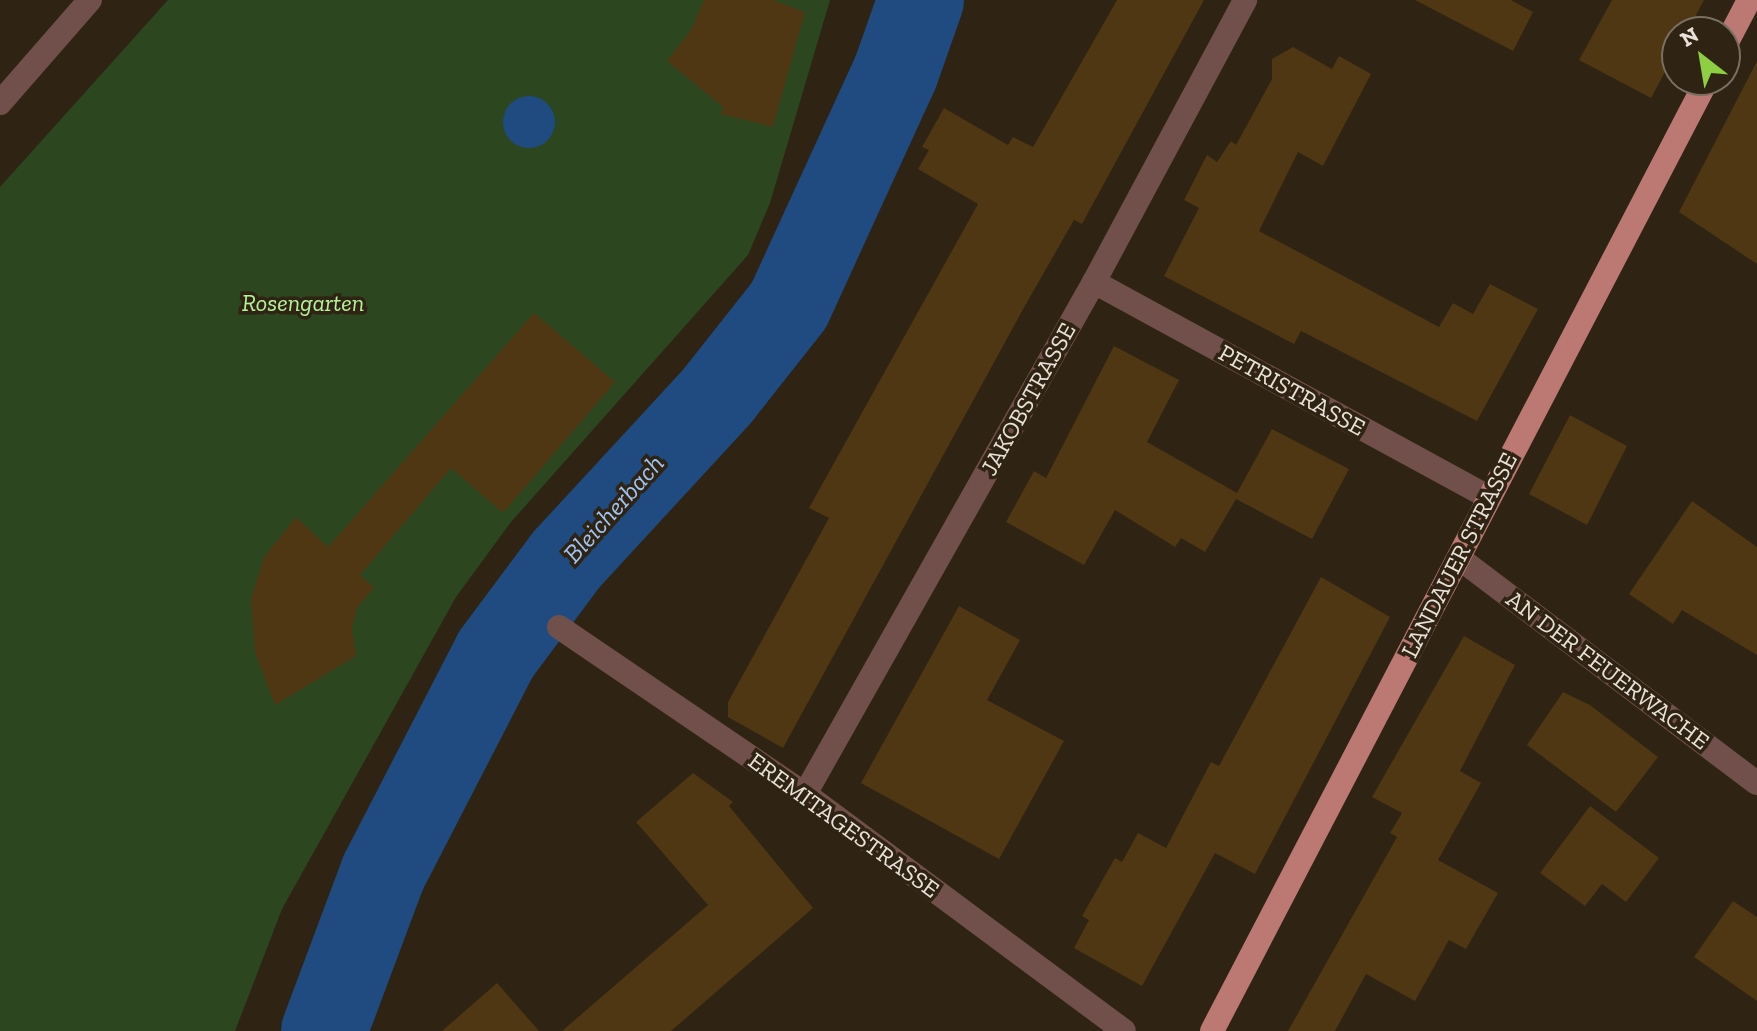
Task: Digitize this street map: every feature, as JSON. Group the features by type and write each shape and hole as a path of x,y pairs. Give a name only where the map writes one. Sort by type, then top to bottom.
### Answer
{"main road":[{"name":"LANDAUER STRASSE","path":"1212,1031 1699,96"}],"street":[{"path":"0,103 90,0"},
{"name":"JAKOBSTRASSE","path":"805,794 1094,282 1245,0"},
{"name":"PETRISTRASSE","path":"1094,282 1489,497"},
{"name":"AN DER FEUERWACHE","path":"1459,558 1757,783"},
{"name":"EREMITAGESTRASSE","path":"559,627 805,794 1124,1031"}],"green space":[{"name":"Rosengarten","path":"168,0 830,0 770,203 748,255 511,522 456,597 282,909 235,1031 0,1031 0,187"}],"water":[{"path":"529,96 547,104 555,122 547,140 529,148 511,140 503,122 511,104"}],"building":[{"path":"704,0 773,0 805,12 773,127 721,114 723,107 667,61 691,30"},
{"path":"1117,0 1204,0 1082,224 1074,220 1026,304 783,748 728,717 728,702 829,518 809,508 978,204 918,169 929,150 922,147 944,108 1008,145 1013,137 1033,147"},
{"path":"1415,0 1511,0 1533,12 1513,51"},
{"path":"1612,0 1704,0 1696,16 1661,16 1661,80 1651,98 1579,60"},
{"path":"1293,47 1332,69 1339,56 1371,74 1323,166 1298,152 1259,231 1439,327 1453,303 1473,314 1490,284 1538,309 1477,421 1301,331 1294,344 1164,276 1199,208 1184,200 1207,155 1217,162 1231,141 1236,145 1272,79 1272,59"},
{"path":"1757,61 1757,264 1679,212"},
{"path":"534,313 615,382 503,513 451,468 360,575 374,588 357,608 352,629 356,656 275,705 255,653 251,599 264,557 296,517 328,547"},
{"path":"1114,346 1179,380 1147,442 1237,493 1272,429 1349,469 1312,539 1236,499 1205,552 1181,538 1175,547 1115,510 1084,565 1006,522 1034,471 1046,478"},
{"path":"1570,415 1627,446 1587,525 1529,494"},
{"path":"1692,501 1757,547 1757,655 1682,610 1673,624 1629,594"},
{"path":"1321,577 1390,617 1255,874 1215,853 1142,986 1074,948 1089,920 1082,916 1115,858 1122,862 1138,833 1166,848 1211,762 1219,766"},
{"path":"959,606 1020,640 987,700 1064,741 999,859 861,783"},
{"path":"1464,636 1515,665 1460,771 1481,783 1438,860 1498,893 1466,949 1449,940 1415,1001 1366,974 1335,1031 1288,1031 1397,837 1390,833 1402,813 1372,797"},
{"path":"1563,692 1590,705 1658,757 1616,812 1527,745"},
{"path":"693,773 733,802 729,806 813,908 671,1031 562,1031 708,905 636,822"},
{"path":"1590,806 1659,858 1626,902 1602,884 1585,906 1540,873"},
{"path":"1733,901 1757,917 1757,1001 1694,957"},
{"path":"497,983 539,1031 442,1031"}],"waterway":[{"name":"Bleicherbach","path":"324,1031 383,873 496,654 566,560 718,395 789,305 895,74 921,0"}]}
